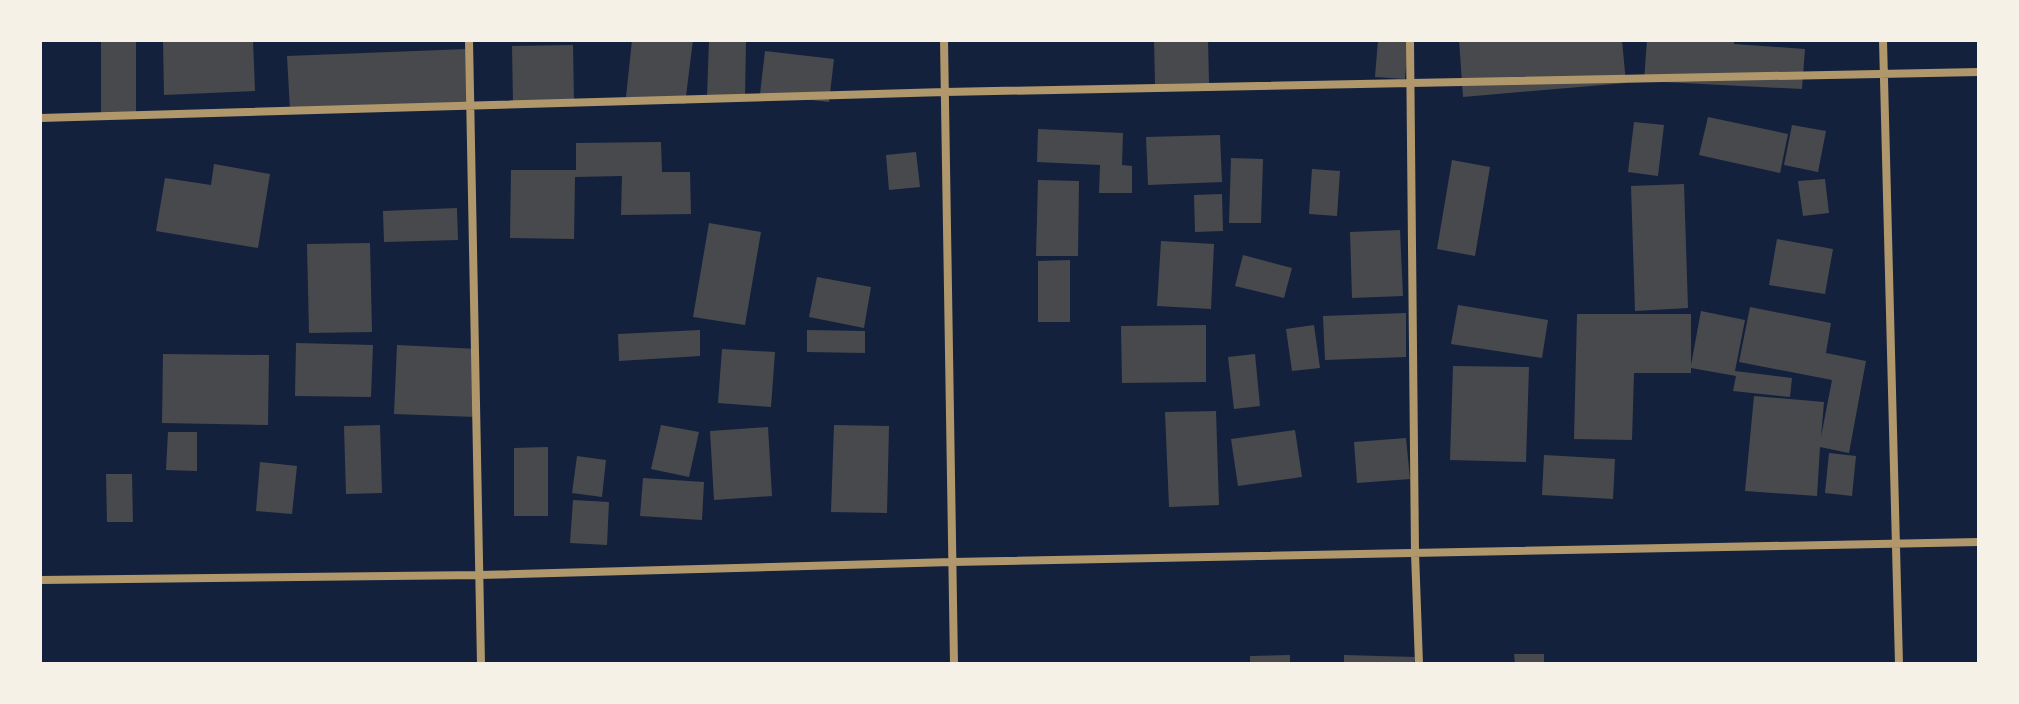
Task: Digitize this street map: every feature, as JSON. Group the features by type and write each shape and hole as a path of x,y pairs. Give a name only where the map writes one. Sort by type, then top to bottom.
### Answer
{"street":[{"path":"469,40 481,664"},
{"path":"944,40 954,664"},
{"path":"1410,40 1419,664"},
{"path":"1883,40 1899,664"},
{"path":"40,118 945,92 1979,72"},
{"path":"40,580 480,575 952,562 1979,542"}],"building":[{"path":"101,40 136,40 136,114 101,113"},
{"path":"163,40 253,40 255,91 164,95"},
{"path":"632,40 693,40 685,104 626,97"},
{"path":"709,40 746,40 745,98 707,97"},
{"path":"1154,40 1208,40 1209,83 1155,84"},
{"path":"1378,40 1408,40 1405,79 1375,77"},
{"path":"1459,40 1622,40 1626,83 1463,97"},
{"path":"1647,40 1734,40 1734,44 1805,49 1802,89 1644,81"},
{"path":"573,45 574,102 513,103 512,46"},
{"path":"467,49 469,103 290,110 287,56"},
{"path":"765,51 834,59 829,102 760,94"},
{"path":"1708,117 1788,134 1780,173 1699,155"},
{"path":"1634,122 1664,125 1658,176 1628,172"},
{"path":"1792,125 1826,131 1818,172 1784,165"},
{"path":"1038,129 1123,133 1122,165 1132,166 1132,193 1099,193 1100,165 1037,162"},
{"path":"1220,135 1222,182 1148,185 1146,137"},
{"path":"661,142 662,172 690,172 691,214 621,215 622,176 575,177 574,239 510,238 511,170 576,170 576,143"},
{"path":"916,152 920,187 889,190 886,155"},
{"path":"1231,158 1263,159 1261,223 1229,223"},
{"path":"1452,160 1490,167 1475,256 1437,249"},
{"path":"214,164 270,174 258,248 156,231 165,178 211,185"},
{"path":"1312,169 1340,171 1337,216 1309,214"},
{"path":"1825,179 1829,213 1803,216 1798,181"},
{"path":"1038,180 1079,181 1078,256 1036,256"},
{"path":"1684,184 1688,308 1635,311 1631,186"},
{"path":"1222,194 1223,231 1195,232 1194,195"},
{"path":"457,208 458,240 384,242 383,211"},
{"path":"709,223 761,232 745,325 693,317"},
{"path":"1400,230 1403,296 1352,298 1350,232"},
{"path":"1777,239 1833,249 1825,294 1769,285"},
{"path":"1161,241 1214,244 1211,309 1157,306"},
{"path":"370,243 372,332 309,333 307,244"},
{"path":"1243,255 1292,268 1284,298 1235,286"},
{"path":"1070,260 1070,322 1038,322 1038,261"},
{"path":"817,277 871,287 864,328 809,317"},
{"path":"1458,305 1548,320 1542,358 1451,344"},
{"path":"1750,307 1831,323 1826,353 1866,361 1849,453 1820,447 1817,496 1745,491 1754,396 1824,402 1821,437 1832,380 1739,362"},
{"path":"1701,311 1745,320 1735,371 1792,378 1790,397 1733,391 1736,376 1691,368 1691,373 1634,373 1632,440 1574,439 1577,314 1691,314 1691,365"},
{"path":"1406,313 1406,357 1325,360 1323,316"},
{"path":"1206,325 1206,382 1122,383 1121,326"},
{"path":"1314,325 1320,368 1292,371 1286,329"},
{"path":"700,330 700,356 619,361 618,334"},
{"path":"807,330 865,331 865,353 807,352"},
{"path":"296,343 373,345 371,397 295,396"},
{"path":"397,345 478,349 476,417 394,414"},
{"path":"722,349 775,352 771,407 718,403"},
{"path":"163,354 269,355 268,425 162,423"},
{"path":"1255,354 1260,406 1234,409 1228,357"},
{"path":"1453,366 1529,367 1526,462 1450,460"},
{"path":"1216,411 1219,505 1169,507 1165,412"},
{"path":"380,425 382,493 346,494 344,426"},
{"path":"661,425 699,432 689,477 651,469"},
{"path":"834,425 889,426 887,513 831,512"},
{"path":"768,427 772,496 714,500 710,431"},
{"path":"1295,430 1302,477 1238,486 1231,439"},
{"path":"168,432 197,432 197,471 166,470"},
{"path":"1406,438 1410,479 1357,483 1354,442"},
{"path":"548,447 548,516 514,516 514,448"},
{"path":"1829,453 1856,456 1852,496 1825,493"},
{"path":"1544,455 1615,459 1613,499 1542,495"},
{"path":"577,456 606,460 602,497 572,493"},
{"path":"260,462 297,466 292,514 256,511"},
{"path":"106,474 132,474 133,522 107,522"},
{"path":"643,478 704,482 702,520 640,516"},
{"path":"573,500 609,502 607,545 570,543"},
{"path":"1514,654 1544,654 1544,664 1515,664"},
{"path":"1290,655 1290,664 1250,664 1250,656"},
{"path":"1344,655 1415,657 1414,664 1344,664"}]}
